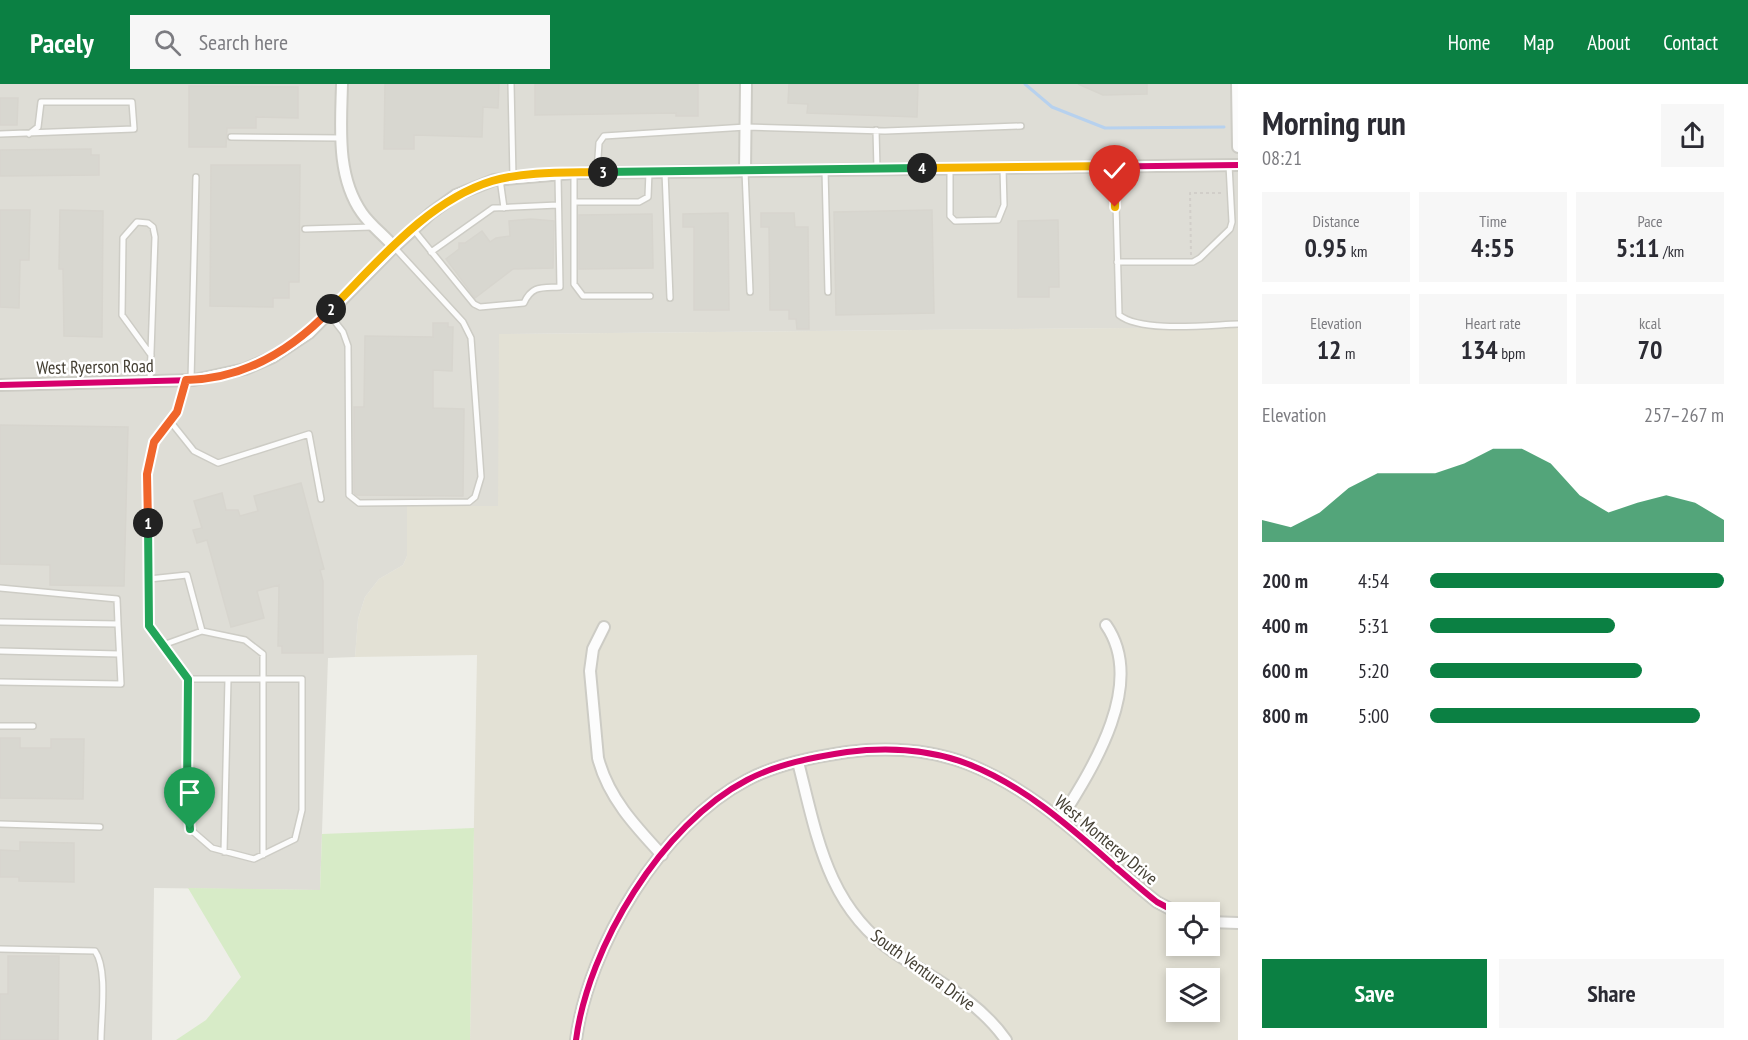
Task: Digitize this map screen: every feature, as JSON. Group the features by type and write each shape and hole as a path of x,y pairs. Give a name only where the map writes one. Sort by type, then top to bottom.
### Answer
{"street":[{"path":"342,84 341,138 344,166 352,195 361,212 394,248"},
{"path":"745,171 746,84"},
{"path":"1237,84 1238,147"},
{"name":"West Ryerson Road","path":"0,385 188,380 245,369 262,362 309,333 413,229 456,195 500,179 597,172 1234,165"},
{"path":"1060,820 1101,750 1116,705 1121,657 1115,638 1106,625"},
{"path":"604,627 593,649 590,671 598,758 609,789 662,855"},
{"name":"West Monterey Drive","path":"576,1040 586,995 605,943 627,903 662,855 725,793 750,778 798,762 829,755 880,749 939,756 966,764 1001,779 1060,820 1149,895 1166,906"},
{"name":"South Ventura Drive","path":"798,762 830,875 851,913 886,946 971,1003 1006,1040"},
{"path":"1220,922 1238,923"}],"lane":[{"path":"511,84 513,177"},
{"path":"0,134 29,134 134,129 132,102 41,102 38,127 29,134"},
{"path":"597,172 599,143 604,136 746,127 876,130 1021,126"},
{"path":"876,130 877,169"},
{"path":"231,137 341,138"},
{"path":"1117,262 1191,261 1200,258 1230,229 1230,192 1234,165"},
{"path":"1115,166 1119,315 1126,320 1148,325 1238,324"},
{"path":"950,168 950,216 955,221 998,220 1004,206 1003,167"},
{"path":"825,170 828,292"},
{"path":"745,171 750,292"},
{"path":"574,202 639,202 648,197 649,172"},
{"path":"665,172 670,298"},
{"path":"574,173 574,284 583,296 650,296"},
{"path":"413,229 474,304 480,307 524,303 529,291 536,288 560,287 558,174"},
{"path":"188,679 302,680 302,810 295,839 254,859 212,848 190,829 187,792 188,679 149,626 147,474 154,442 177,412 188,380 196,177"},
{"path":"500,179 504,208"},
{"path":"432,252 493,208 558,205"},
{"path":"150,381 151,355 155,237 153,227 148,223 137,222 123,238 122,315 151,355"},
{"path":"305,229 373,226"},
{"path":"328,313 343,332 348,346 349,495 353,501 359,503 445,503 469,502 476,497 481,477 471,338 463,322 394,248"},
{"path":"170,421 194,450 218,464 309,434 321,499"},
{"path":"148,579 187,575 202,631"},
{"path":"0,588 117,599 121,684 0,682"},
{"path":"0,622 118,624"},
{"path":"163,645 202,631 245,640 263,654 265,679 263,855"},
{"path":"0,651 119,654"},
{"path":"224,852 228,679"},
{"path":"0,726 33,726"},
{"path":"0,824 100,827"},
{"path":"0,949 95,951 100,959 102,972 101,1040"}],"path":[{"path":"1191,261 1190,193 1230,192"}],"shaded area":[{"path":"0,84 1238,84 1238,327 499,334 498,506 407,506 407,556 403,565 379,579 365,597 358,619 355,657 328,658 320,890 154,888 152,1040 0,1040"},
{"path":"1238,327 1238,1040 470,1040 477,655 355,657 358,619 365,597 379,579 403,565 407,556 407,506 498,506 498,334"}],"green space":[{"path":"474,828 470,1040 176,1040 206,1020 241,977 188,888 320,890 322,834"}],"building":[{"path":"385,84 499,84 498,108 483,107 482,137 414,135 414,149 384,149"},
{"path":"535,84 698,84 698,116 676,116 676,113 535,115"},
{"path":"789,84 918,84 917,117 807,113 808,104 788,103"},
{"path":"1078,84 1147,84 1147,94 1103,95"},
{"path":"189,86 298,87 298,118 256,117 256,128 227,128 226,147 189,147"},
{"path":"0,98 18,98 17,125 0,125"},
{"path":"91,149 91,155 99,155 99,175 0,176 0,150"},
{"path":"211,165 300,165 299,282 289,282 289,298 273,298 273,307 210,306"},
{"path":"0,210 30,210 29,260 20,260 19,308 0,307"},
{"path":"60,210 103,211 102,337 64,336 63,269 59,269"},
{"path":"932,210 934,313 836,315 834,212"},
{"path":"728,213 729,310 694,310 694,227 683,227 683,214"},
{"path":"761,213 794,213 795,227 808,227 809,329 797,329 796,319 789,319 789,310 770,310 769,227 761,227"},
{"path":"652,214 653,268 579,269 579,215"},
{"path":"531,219 554,221 553,268 513,269 475,298 446,259 459,249 459,243 465,243 482,231 490,242 496,238 510,236 509,221"},
{"path":"1058,220 1059,287 1049,287 1049,297 1018,297 1018,221"},
{"path":"433,323 448,323 448,327 453,327 452,371 433,370 433,408 464,409 463,496 357,495 354,493 354,407 364,407 365,336 433,337"},
{"path":"0,425 128,427 124,586 50,585 50,565 0,564"},
{"path":"301,483 324,569 320,570 323,581 323,653 282,653 282,646 278,646 279,585 257,591 264,618 231,627 207,540 197,543 193,530 202,528 194,501 222,493 226,510 238,510 240,516 258,511 254,496"},
{"path":"0,738 20,738 20,748 51,748 51,739 84,739 83,799 0,798"},
{"path":"20,842 74,843 74,882 19,881 19,877 0,877 0,850 20,851"},
{"path":"8,956 59,956 58,1040 0,1040 0,994 8,994"}],"waterway":[{"path":"1025,84 1052,107 1105,128 1224,127"}],"cycle path":[{"path":"0,385 194,380 245,369 273,357 309,333 431,213 456,195 494,180 574,173 1238,165"},
{"path":"576,1040 583,1004 596,966 613,928 634,892 659,857 686,826 716,800 759,774 809,759 847,752 908,750 938,755 968,764 995,776 1044,807 1157,902 1166,907"}],"route":[{"path":"190,829 187,792 188,679 149,626 147,474 154,442 177,412 186,380 210,378 245,369 273,357 309,333 374,266 431,213 450,199 494,180 574,173 1115,166 1115,207"}]}
